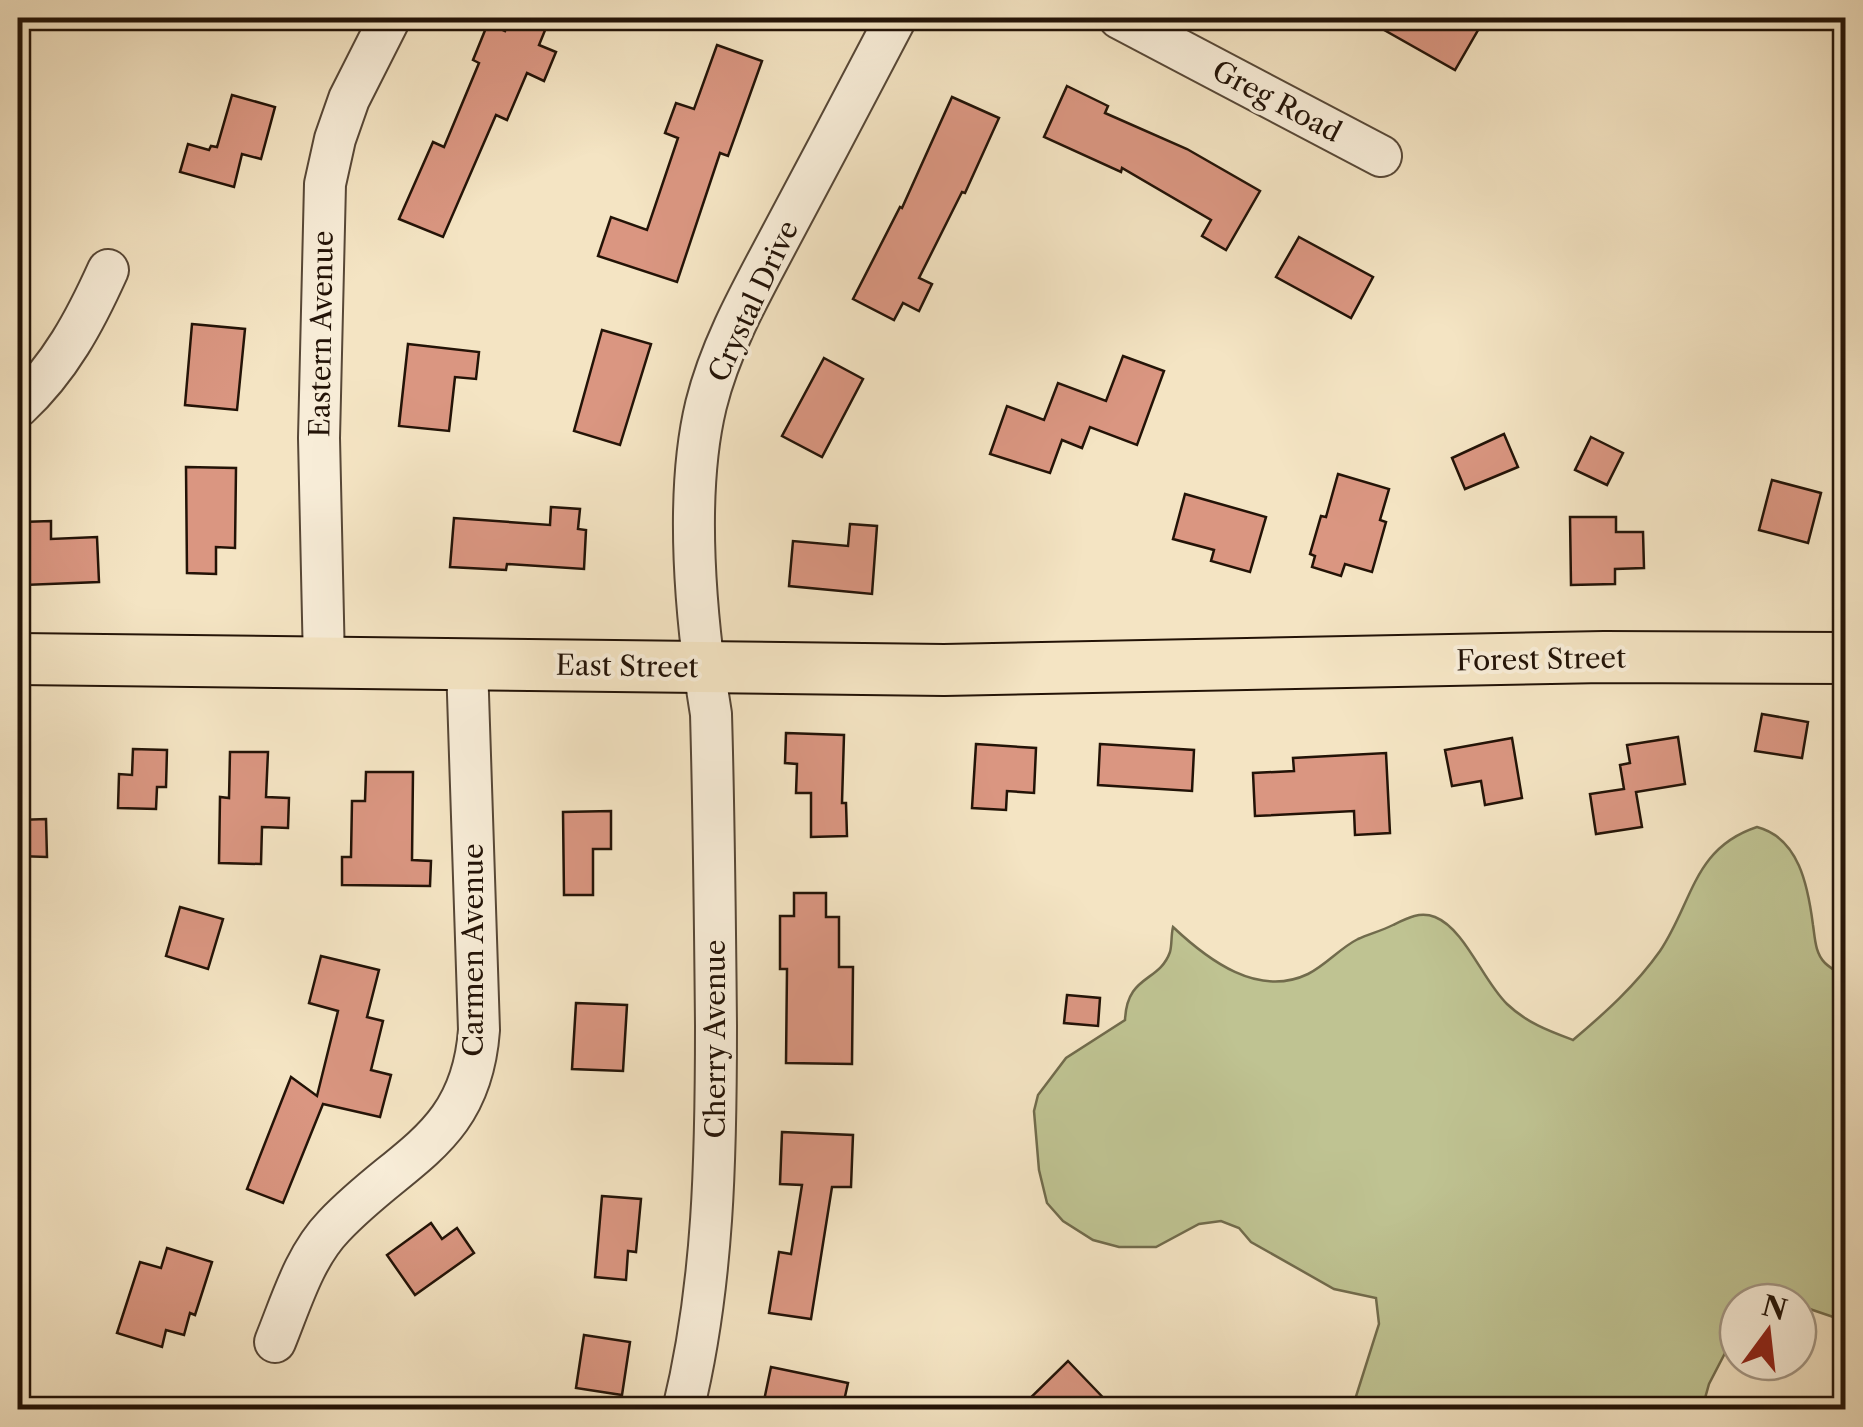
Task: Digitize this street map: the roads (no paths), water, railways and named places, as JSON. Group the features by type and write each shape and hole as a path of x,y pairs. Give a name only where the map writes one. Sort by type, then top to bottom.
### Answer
{"main road":[{"name":"Forest Street","path":"1236,666 1604,657 1846,658"},
{"name":"East Street","path":"18,659 944,670 1236,666"}],"street":[{"name":"Eastern Avenue","path":"324,663 319,418 325,184 334,138 349,99 390,18"},
{"name":"Crystal Drive","path":"703,667 696,470 707,402 745,306 896,18"},
{"name":"Greg Road","path":"1119,18 1381,156"},
{"path":"18,407 69,347 108,270"},
{"name":"Carmen Avenue","path":"275,1342 306,1266 332,1228 438,1134 469,1089 479,1030 467,664"},
{"name":"Cherry Avenue","path":"683,1410 706,1270 716,1122 712,732 703,667"}]}
